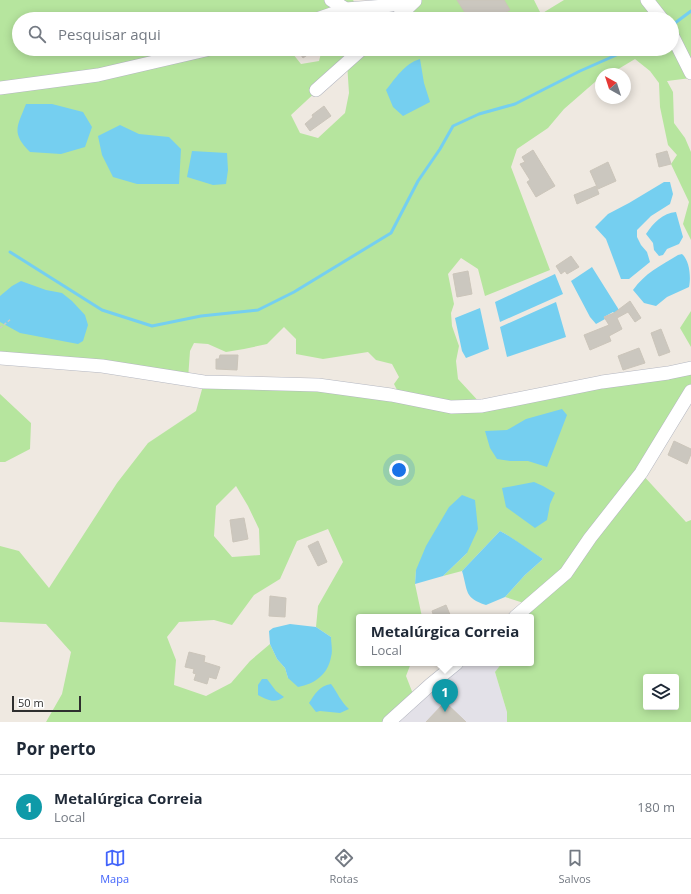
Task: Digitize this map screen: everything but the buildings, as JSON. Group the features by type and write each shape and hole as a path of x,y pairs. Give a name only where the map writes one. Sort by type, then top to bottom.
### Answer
{"street":[{"path":"331,0 346,9"},
{"path":"648,0 657,12"},
{"path":"337,12 346,9 385,6 416,1"},
{"path":"404,12 416,1"},
{"path":"679,49 691,73"},
{"path":"0,88 98,74 179,56"},
{"path":"316,90 354,56"},
{"path":"0,358 102,366 204,382 318,385 391,395 451,407 482,406 602,382 668,373 691,368"},
{"path":"518,614 566,573 590,538 641,473 691,391"},
{"path":"389,722 453,666"}],"path":[{"path":"0,328 11,318"}],"shaded area":[{"path":"454,666 500,666 495,672 507,712 507,722 389,722"}],"green space":[{"path":"0,0 353,0 358,8 417,0 534,0 540,12 12,12 12,56 295,56 301,64 319,61 320,56 679,56 679,12 544,12 564,0 691,0 691,78 667,81 673,92 674,123 685,138 691,152 691,240 683,224 689,202 671,164 677,155 668,145 660,107 659,83 650,71 635,59 620,68 595,68 595,82 564,109 548,128 517,149 511,167 550,270 485,296 478,269 461,258 448,274 454,304 451,313 452,326 459,346 456,361 458,379 482,405 691,368 691,392 641,473 686,522 691,520 691,722 507,722 507,712 495,672 500,666 534,666 534,614 527,614 530,605 505,597 525,575 543,559 500,531 462,571 443,576 467,553 416,570 415,584 421,614 356,614 356,666 410,666 406,676 415,699 389,722 46,722 62,694 71,652 46,624 0,622 0,546 19,551 49,588 117,483 148,443 196,411 204,382 398,392 394,384 399,377 392,364 376,360 368,352 323,359 296,354 296,339 284,327 267,344 226,352 208,344 194,343 190,351 188,379 0,358","holes":["347,63 349,93 345,113 318,138 300,133 291,115","236,486 259,529 260,555 232,557 214,536 216,506","328,529 343,562 318,606 316,627 331,637 331,657 288,678 285,668 277,659 270,644 250,661 231,683 206,696 174,685 176,660 167,637 179,622 214,620 232,625 254,595 280,579 297,541"]},
{"path":"691,311 691,347 680,328"},
{"path":"0,394 31,423 30,449 5,462 0,462"}],"water":[{"path":"420,59 424,83 430,102 403,116 393,107 386,90 405,68"},
{"path":"26,104 52,104 83,112 92,127 85,147 61,154 30,152 20,140 18,135 18,124"},
{"path":"120,125 139,134 169,137 181,149 179,184 137,184 113,177 102,155 98,136"},
{"path":"192,151 227,153 228,170 226,184 213,185 187,177"},
{"path":"664,182 670,182 673,194 670,204 651,216 637,230 637,237 647,252 650,262 629,279 621,279 606,239 595,227 608,214"},
{"path":"676,212 683,237 679,244 667,249 663,255 659,256 654,250 653,243 646,234 663,216"},
{"path":"682,254 687,261 689,270 689,287 667,297 656,306 644,303 633,290 653,270"},
{"path":"592,267 619,310 615,314 613,312 604,317 605,319 596,324 590,317 571,281"},
{"path":"555,274 563,294 500,322 495,302"},
{"path":"21,281 46,290 62,293 72,301 85,315 88,325 83,341 78,344 20,333 0,322 0,296"},
{"path":"556,302 566,337 507,357 500,327"},
{"path":"480,308 489,349 466,358 462,351 455,318"},
{"path":"562,409 567,415 547,467 528,461 497,459 490,448 485,431 507,430 526,419"},
{"path":"534,482 555,493 550,504 547,520 535,528 506,507 502,488"},
{"path":"462,495 475,500 478,529 467,553 443,576 415,584 416,570 426,546 449,507"},
{"path":"500,531 543,559 525,575 505,597 486,605 474,600 470,596 466,589 462,571"},
{"path":"290,624 316,627 331,637 332,655 327,668 315,681 304,686 298,687 288,678 285,668 277,659 270,644 269,631 273,628"},
{"path":"262,679 267,679 276,691 284,697 274,701 258,695 258,685"},
{"path":"331,684 341,700 349,709 340,713 316,712 309,703 320,689"}],"waterway":[{"path":"679,20 691,11"},
{"path":"10,252 102,310 152,326 201,316 258,310 294,292 391,233 418,181 440,149 453,126 479,114 515,104 580,71 614,56"}],"place":[{"name":"Metalúrgica Correia","path":"445,712"}]}
